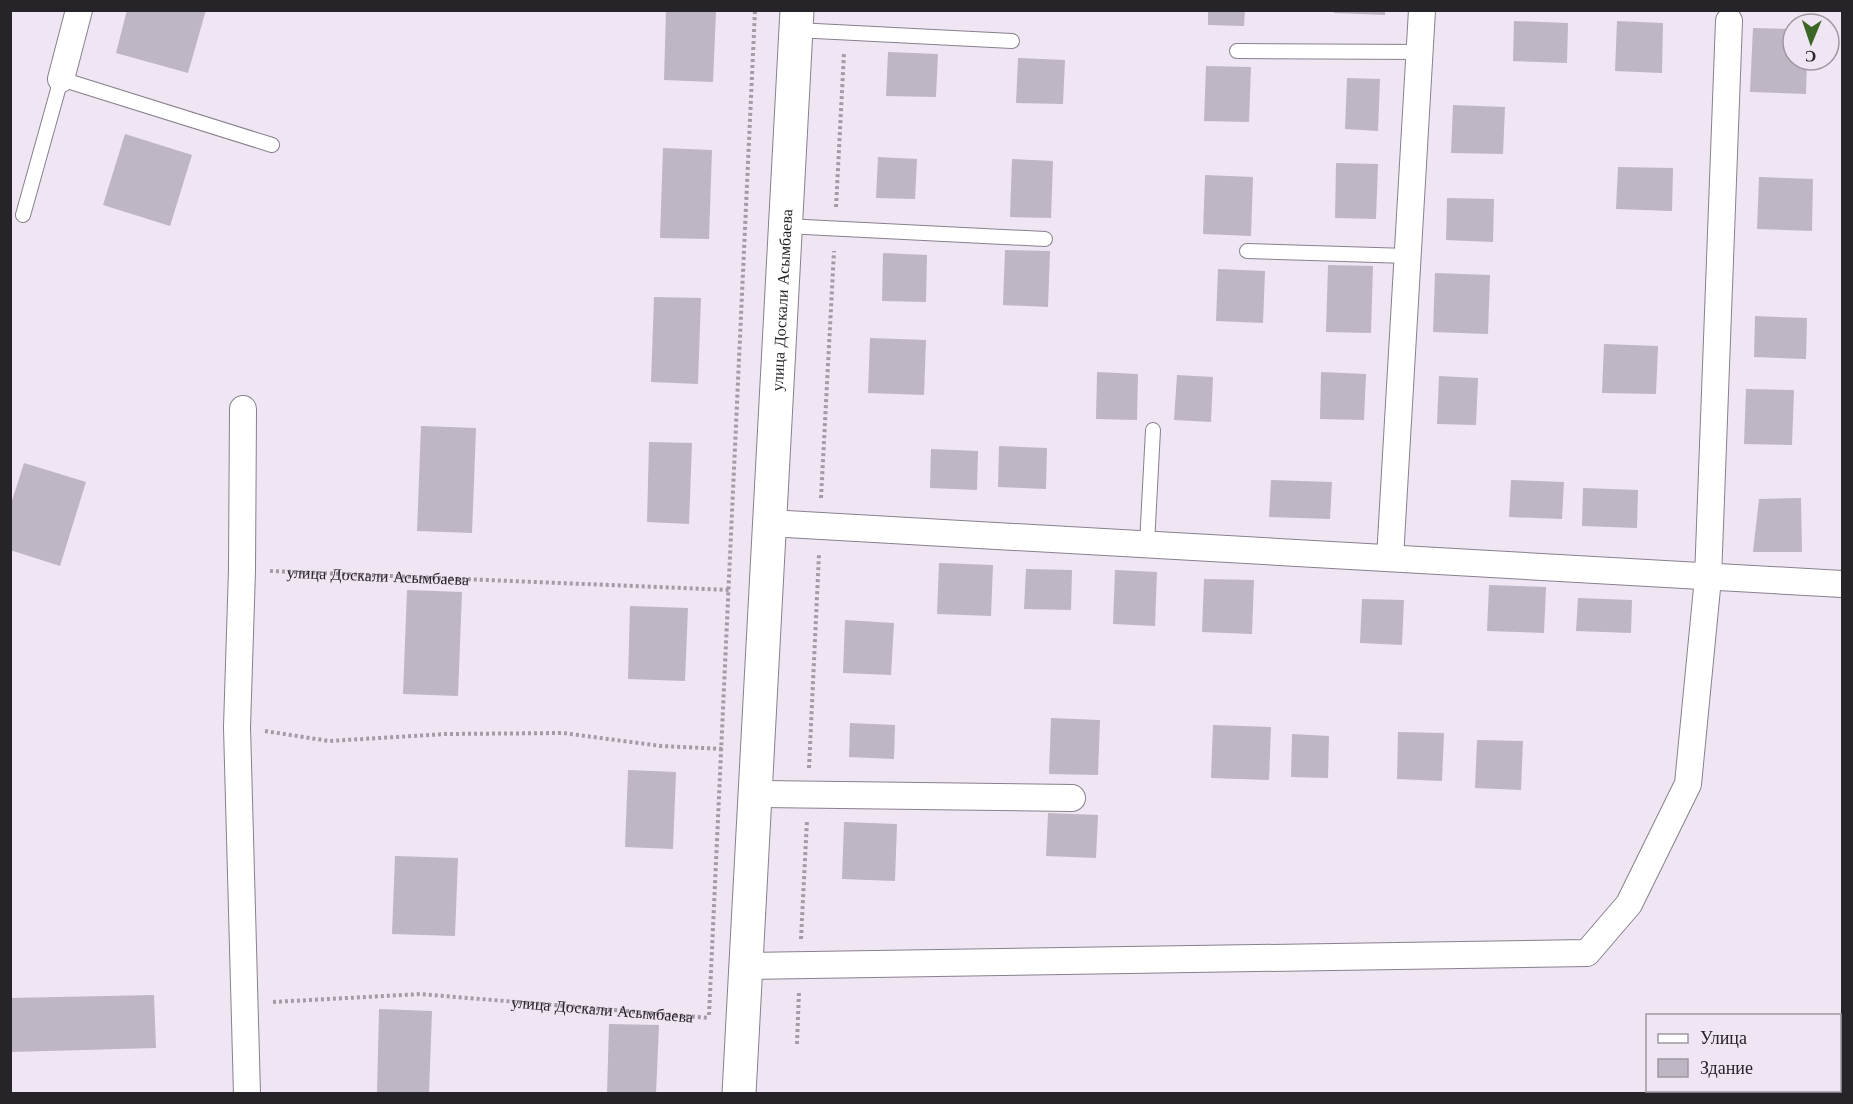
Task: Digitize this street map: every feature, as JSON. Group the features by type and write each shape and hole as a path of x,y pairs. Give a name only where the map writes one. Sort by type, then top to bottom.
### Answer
{"street":[{"path":"61,80 80,10"},
{"path":"1390,558 1422,10"},
{"name":"улица Доскали Асымбаева","path":"739,1094 796,20"},
{"path":"746,966 1587,953 1629,904 1688,784 1708,578 1729,21"},
{"path":"243,409 242,570 237,727 247,1094"},
{"path":"769,523 1842,584"},
{"path":"755,794 1072,798"}],"lane":[{"path":"796,20 1012,41"},
{"path":"1237,51 1420,52"},
{"path":"23,215 61,80 272,145"},
{"path":"785,226 1045,239"},
{"path":"1247,251 1408,256"},
{"path":"1148,544 1153,430"}],"path":[{"path":"708,1029 755,10"},
{"name":"улица Доскали Асымбаева","path":"242,570 766,591"},
{"path":"237,727 329,741 446,734 563,733 661,746 757,751"},
{"name":"улица Доскали Асымбаева","path":"244,1004 421,994 709,1018"}],"building":[{"path":"127,10 206,10 188,73 116,53"},
{"path":"666,10 716,11 713,82 664,80"},
{"path":"1208,10 1245,10 1244,26 1208,25"},
{"path":"1334,10 1385,10 1385,15 1334,13"},
{"path":"1514,21 1568,23 1567,63 1513,61"},
{"path":"1617,21 1663,23 1662,73 1615,71"},
{"path":"1753,28 1781,29 1781,72 1807,72 1806,94 1750,92"},
{"path":"888,52 938,54 936,97 886,96"},
{"path":"1018,58 1065,60 1063,104 1016,103"},
{"path":"1206,66 1251,67 1249,122 1204,121"},
{"path":"1347,78 1380,79 1378,131 1345,129"},
{"path":"1453,105 1505,107 1503,154 1451,153"},
{"path":"125,134 192,155 170,226 103,205"},
{"path":"663,148 712,150 709,239 660,238"},
{"path":"878,157 917,159 915,199 876,198"},
{"path":"1012,159 1053,161 1051,218 1010,217"},
{"path":"1336,163 1378,164 1376,219 1335,218"},
{"path":"1618,167 1673,168 1672,211 1616,209"},
{"path":"1205,175 1253,177 1251,236 1203,234"},
{"path":"1759,177 1813,179 1812,231 1757,229"},
{"path":"1447,198 1494,199 1493,242 1446,240"},
{"path":"1005,250 1050,251 1048,307 1003,305"},
{"path":"883,253 927,255 926,302 882,301"},
{"path":"1328,265 1373,266 1371,333 1326,332"},
{"path":"1218,269 1265,271 1263,323 1216,321"},
{"path":"1435,273 1490,275 1488,334 1433,332"},
{"path":"654,297 701,298 698,384 651,382"},
{"path":"1755,316 1807,318 1806,359 1754,357"},
{"path":"870,338 926,340 924,395 868,393"},
{"path":"1604,344 1658,346 1656,394 1602,393"},
{"path":"1097,372 1138,374 1137,420 1096,419"},
{"path":"1321,372 1366,374 1364,420 1320,419"},
{"path":"1177,375 1213,377 1211,422 1174,420"},
{"path":"1439,376 1478,378 1476,425 1437,424"},
{"path":"1746,389 1794,390 1792,445 1744,444"},
{"path":"421,426 476,428 472,533 417,531"},
{"path":"649,442 692,443 689,524 647,522"},
{"path":"999,446 1047,448 1046,489 998,487"},
{"path":"931,449 978,451 977,490 930,488"},
{"path":"24,463 86,482 60,566 10,550 10,507"},
{"path":"1271,480 1332,482 1330,519 1269,517"},
{"path":"1511,480 1564,482 1562,519 1509,517"},
{"path":"1583,488 1638,490 1637,528 1582,526"},
{"path":"1801,498 1802,552 1753,552 1759,499"},
{"path":"939,563 993,565 991,616 937,614"},
{"path":"1026,569 1072,570 1071,610 1024,609"},
{"path":"1115,570 1157,572 1155,626 1113,624"},
{"path":"1204,579 1254,580 1252,634 1202,632"},
{"path":"1489,585 1546,587 1544,633 1487,631"},
{"path":"407,590 462,592 458,696 403,694"},
{"path":"1578,598 1632,600 1631,633 1576,631"},
{"path":"1362,599 1404,600 1402,645 1360,643"},
{"path":"630,606 688,608 685,681 628,679"},
{"path":"845,620 894,623 891,675 843,673"},
{"path":"1051,718 1100,720 1098,775 1049,774"},
{"path":"850,723 895,725 894,759 849,757"},
{"path":"1213,725 1271,727 1269,780 1211,778"},
{"path":"1398,732 1444,733 1442,781 1397,779"},
{"path":"1292,734 1329,736 1328,778 1291,777"},
{"path":"1477,740 1523,741 1521,790 1475,788"},
{"path":"628,770 676,772 673,849 625,847"},
{"path":"1048,813 1098,815 1096,858 1046,856"},
{"path":"844,822 897,824 895,881 842,879"},
{"path":"395,856 458,858 455,936 392,934"},
{"path":"154,995 156,1048 10,1052 10,998"},
{"path":"379,1009 432,1011 429,1094 377,1094"},
{"path":"609,1024 659,1025 656,1094 607,1094"}]}
